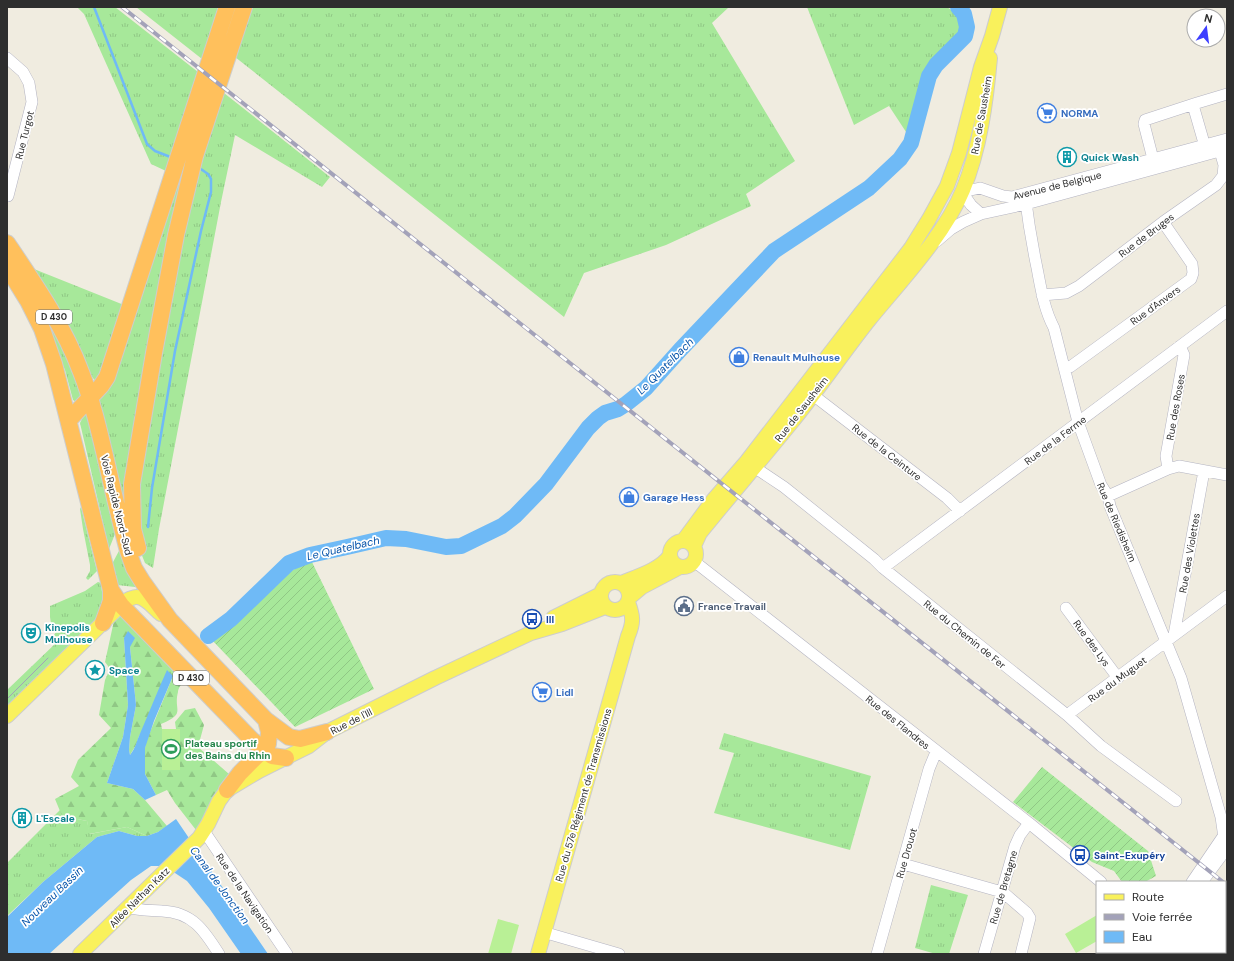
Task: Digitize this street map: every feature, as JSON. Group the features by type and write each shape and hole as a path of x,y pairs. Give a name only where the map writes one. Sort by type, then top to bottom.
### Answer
{"highway":[{"path":"69,420 101,386 107,377 227,7"},
{"path":"160,605 158,593 142,564 136,544 132,515 132,484 174,242 195,156 244,7"},
{"name":"Voie Rapide Nord-Sud","path":"7,243 40,293 67,341 81,371 90,397 130,559 142,581 170,620 266,720 289,737 300,739 328,732"},
{"name":"D 430","path":"7,267 28,301 42,329 54,364 111,590 120,605 252,740 272,756 286,758"},
{"path":"103,623 111,601 111,590"},
{"path":"227,790 240,773 268,744 270,732 266,720"}],"main road":[{"name":"Rue de Sausheim","path":"688,543 700,533 808,391 911,248 929,219 947,186 964,135 980,67 992,36 1000,7"},
{"name":"Rue de Sausheim","path":"808,391 849,345 923,253 942,226 962,192 972,164 980,130 988,79 992,36"},
{"path":"678,542 688,543 697,554 695,562 688,567 680,567 616,602 602,590 612,582 621,583 637,577 666,562 672,547 678,542"},
{"path":"670,555 673,563 680,567"},
{"name":"Rue du 57e Régiment de Transmissions","path":"538,954 628,636 632,628 632,615 616,602 628,589 621,583"},
{"path":"7,716 120,605 132,597 137,596 146,601 154,609 170,620"},
{"name":"Rue de l'Ill","path":"201,835 227,790 258,771 309,746 328,732 435,678 531,633 557,616 616,602"},
{"name":"Allée Nathan Katz","path":"80,954 201,835"}],"street":[{"name":"Rue Turgot","path":"7,58 22,72 29,84 32,102 8,196"},
{"path":"1153,159 1144,124 1145,120 1193,105 1197,102 1227,94"},
{"path":"1193,105 1206,149"},
{"name":"Avenue de Belgique","path":"962,192 980,188 1003,196 1025,199 1206,149 1227,139"},
{"name":"Avenue de Belgique","path":"923,253 951,229 981,214 1153,159 1206,149 1224,150"},
{"name":"Rue de Bruges","path":"1042,295 1066,293 1079,286 1216,184 1223,176 1224,150"},
{"path":"947,186 962,192 971,206 981,214"},
{"name":"Rue de Riedisheim","path":"1025,199 1028,226 1042,295 1048,317 1054,328 1078,422 1101,485 1108,496 1110,506 1157,621 1170,639 1226,835 1225,855"},
{"name":"Rue d'Anvers","path":"1064,369 1070,367 1191,279 1193,273 1192,264 1163,222"},
{"name":"Rue de la Ferme","path":"883,568 1227,311"},
{"name":"Rue des Roses","path":"1168,469 1166,456 1184,355 1180,346"},
{"name":"Rue de la Ceinture","path":"808,391 947,498 960,511"},
{"name":"Rue du Chemin de Fer","path":"751,464 784,487 874,559 883,568 1067,715 1101,746 1176,801"},
{"path":"1108,496 1168,469 1179,466 1227,475"},
{"name":"Rue des Violettes","path":"1170,639 1177,615 1204,471"},
{"name":"Rue des Flandres","path":"695,562 1100,881"},
{"name":"Rue du Muguet","path":"1067,715 1227,596"},
{"name":"Rue des Lys","path":"1066,608 1118,678"},
{"path":"1157,621 1177,615 1192,622"},
{"name":"Rue Drouot","path":"877,954 936,752"},
{"name":"Rue de Bretagne","path":"984,954 1017,841 1028,823"},
{"name":"Rue de la Navigation","path":"201,835 287,954"},
{"path":"1193,881 1226,835"},
{"path":"1203,881 1225,855"},
{"path":"903,864 1002,892 1027,913 1030,918 1021,954"},
{"path":"127,907 139,911 164,911 191,919 207,935 219,954"},
{"path":"544,932 619,954"}],"green space":[{"path":"77,7 115,7 198,72 166,171 151,164 84,14"},
{"path":"136,7 221,7 202,59"},
{"path":"253,7 729,7 712,23 795,161 746,194 751,206 666,245 584,273 564,317 235,57"},
{"path":"807,7 947,7 958,15 961,35 925,73 910,138 889,106 854,125"},
{"path":"224,93 330,177 322,187 235,135 159,529 153,568 145,563 141,553 136,501 180,241 196,180"},
{"path":"179,175 183,176 125,495 122,497 97,399"},
{"path":"34,269 124,305 97,381 92,377 72,333"},
{"path":"42,308 51,322 83,394 76,402 73,400 65,370 42,316"},
{"path":"86,411 89,411 115,534 109,549 80,423"},
{"path":"81,507 97,571 88,580 86,578 90,571 90,565 83,529"},
{"path":"120,549 138,586 117,585 112,564"},
{"path":"311,560 374,689 295,727 211,639 236,622 284,575"},
{"path":"98,582 101,583 103,601 97,618 7,708 7,690 57,642 53,636 57,631 52,630 50,606 85,591"},
{"path":"122,613 183,680 178,690 176,714 174,717 161,724 162,770 180,729 176,729 175,722 185,710 195,708 204,725 198,747 229,774 198,831 175,803 167,790 156,795 145,774 146,742 173,676 130,755 130,737 136,705 130,647 124,638 128,705 123,737 107,783 133,789 145,800 167,826 158,832 147,836 127,827 89,834 87,821 62,816 55,799 79,786 71,777 78,760 111,728 99,715 105,680 109,671 105,662 115,616"},
{"name":"Plateau sportif des Bains du Rhin","path":"162,729 180,729 180,770 162,770"},
{"path":"724,733 871,776 850,850 714,813 734,753 719,749"},
{"path":"1042,767 1148,851 1156,876 1147,881 1121,881 1114,871 1092,862 1013,802"},
{"path":"60,810 62,816 87,821 90,834 127,827 147,836 137,836 119,831 97,837 43,882 7,916 7,863"},
{"path":"931,885 968,895 949,954 936,954 915,948"},
{"path":"1096,916 1096,942 1076,953 1065,934"},
{"path":"498,919 519,925 511,954 488,954"}],"water":[{"path":"128,631 135,638 130,647 136,705 130,737 130,755 135,747 167,670 173,676 154,721 145,748 145,774 156,795 145,800 133,789 107,783 123,737 128,705 124,638"},
{"path":"176,819 268,954 241,954 209,908 187,881 175,873 159,866 151,866 131,880 49,954 7,954 7,917 43,882 97,837 119,831 137,836 147,836 158,832"}],"waterway":[{"path":"94,7 147,144 155,151 173,158"},
{"name":"Le Quatelbach","path":"208,636 231,619 289,563 310,555 386,538 406,539 446,547 461,546 502,526 515,516 546,484 588,428 605,413 618,409 646,388 774,251 869,188 900,159 911,143 929,76 936,65 965,36 967,27 964,14 958,7"},
{"path":"148,527 152,488 175,351 211,192 211,179 208,174 198,167"}],"tram line":[{"path":"7,699 48,658"}],"railway":[{"path":"122,7 1222,881"}],"place":[{"name":"NORMA","path":"1047,113"},
{"name":"Quick Wash","path":"1067,157"},
{"name":"Renault Mulhouse","path":"739,357"},
{"name":"Garage Hess","path":"629,497"},
{"name":"France Travail","path":"684,606"},
{"name":"Ill","path":"532,619"},
{"name":"Kinepolis Mulhouse","path":"31,633"},
{"name":"Space","path":"95,670"},
{"name":"Lidl","path":"542,692"},
{"name":"Plateau sportif des Bains du Rhin","path":"171,749"},
{"name":"L'Escale","path":"22,818"},
{"name":"Saint-Exupéry","path":"1080,855"}],"water label":[{"name":"Canal de Jonction","path":"220,885"},
{"name":"Nouveau Bassin","path":"52,896"}]}
